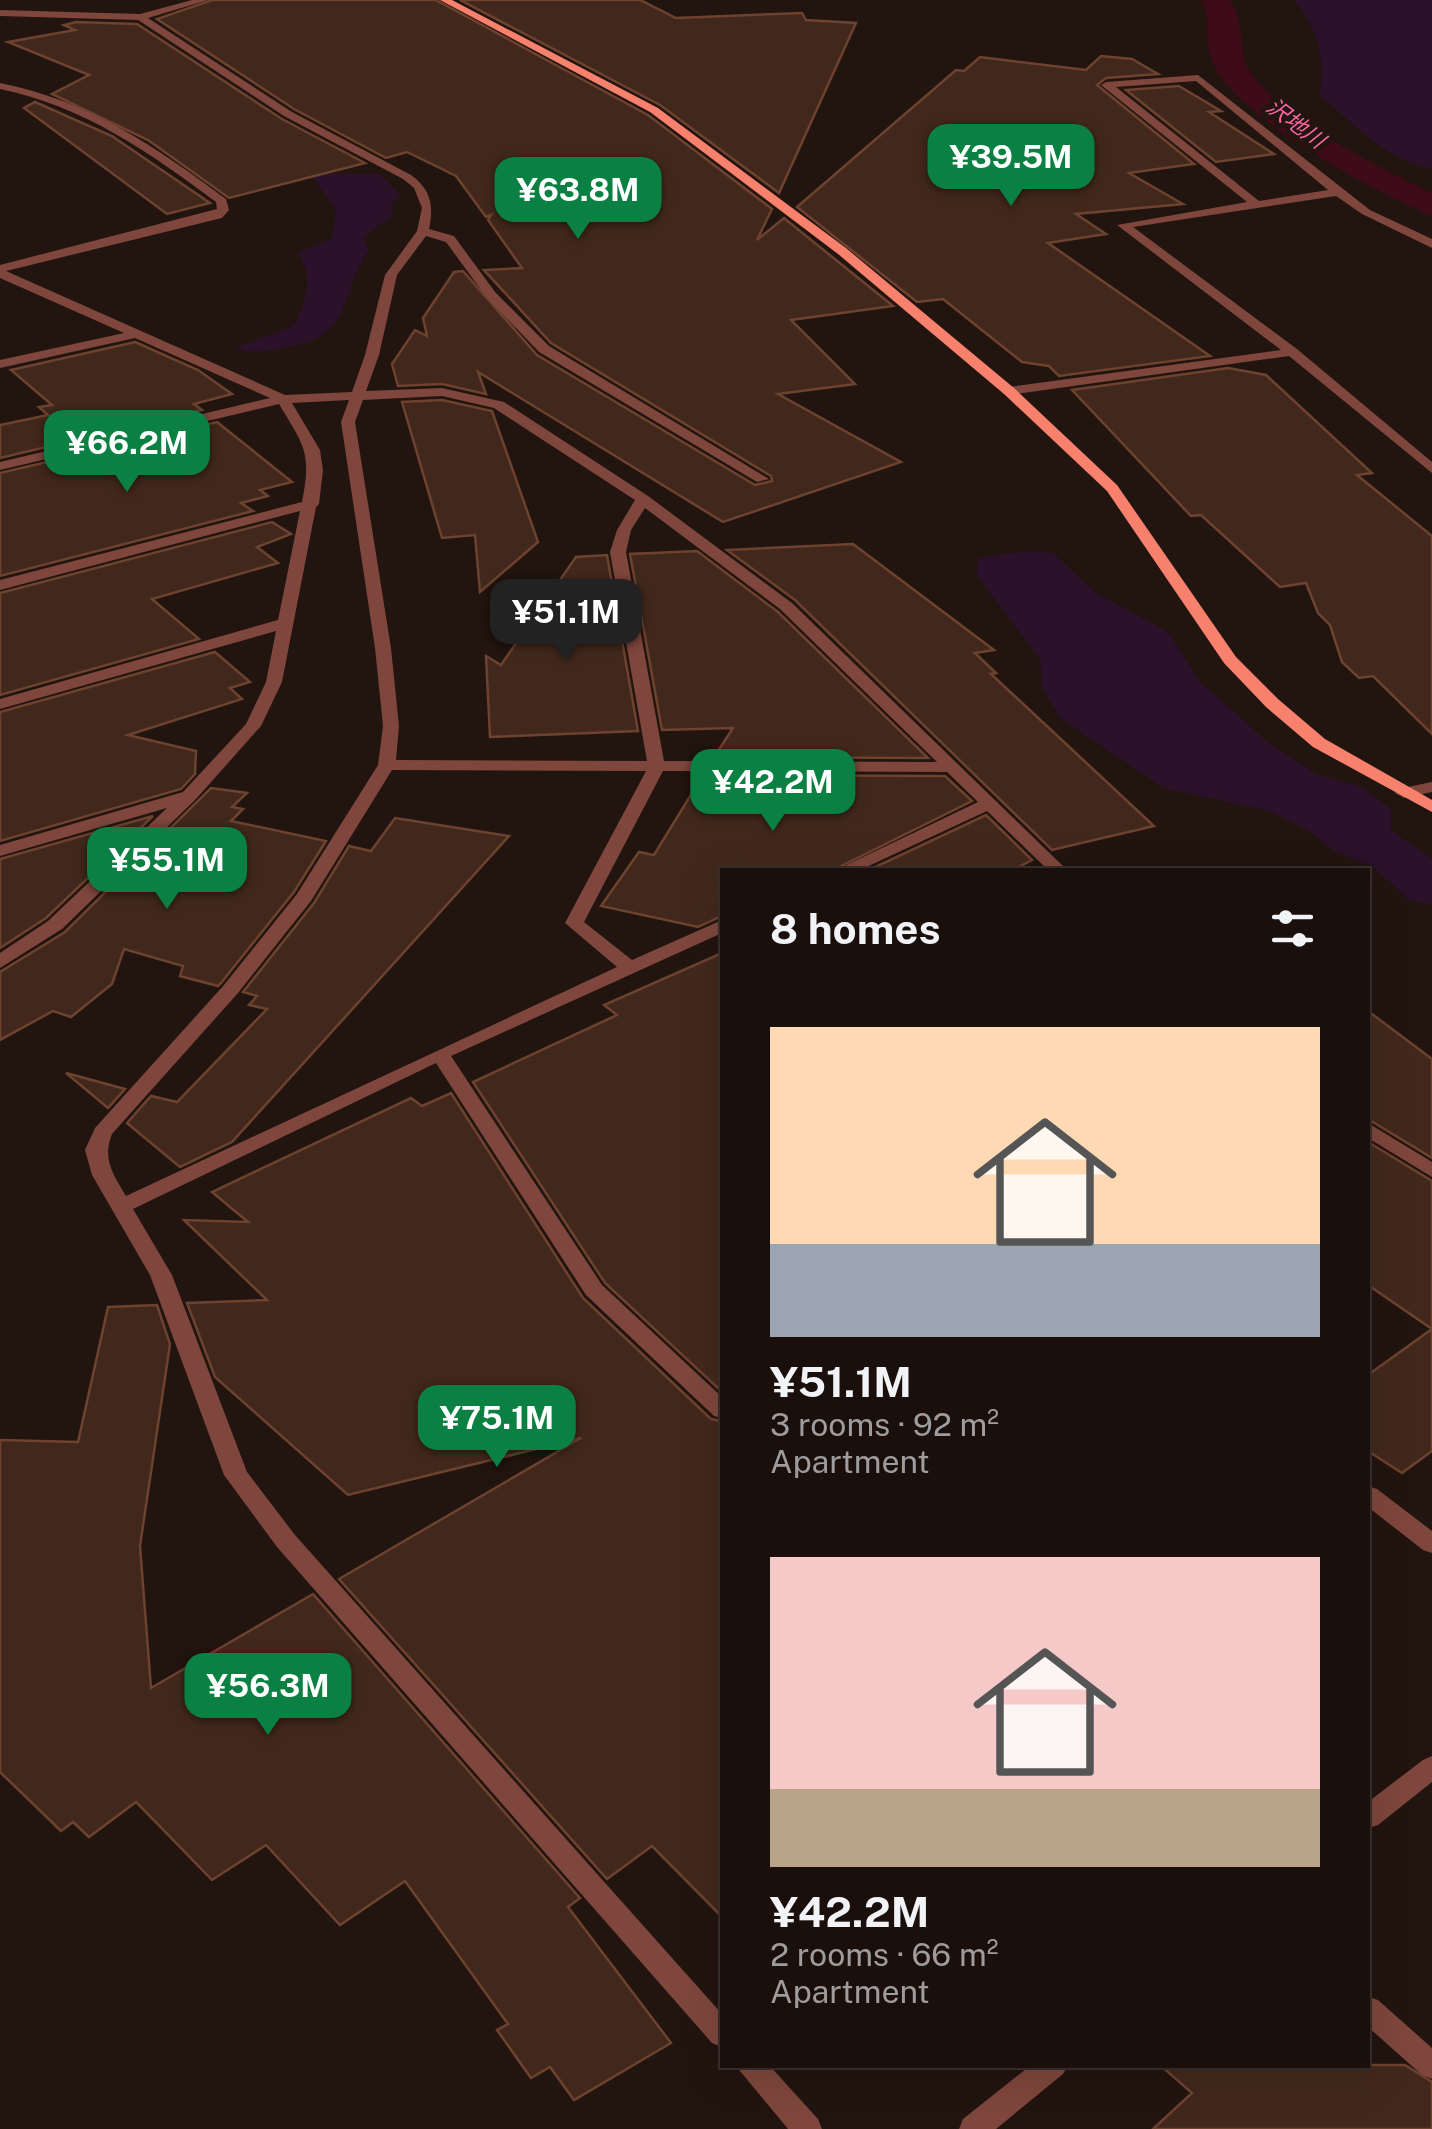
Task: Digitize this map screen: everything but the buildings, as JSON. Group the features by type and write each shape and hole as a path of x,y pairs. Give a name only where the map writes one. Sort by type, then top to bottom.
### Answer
{"street":[{"path":"0,13 140,17 204,0"},
{"path":"445,0 654,110 842,251 1009,391 1112,488 1230,660 1272,704 1319,742 1432,808"},
{"path":"140,17 288,114 408,177 419,186 428,208 423,231 391,275 372,355 348,422 383,648 391,726 387,765 305,897 231,989 102,1132 95,1150 120,1207 161,1276 236,1474 286,1541 720,2032"},
{"path":"1255,203 1106,85 1198,78 1366,212 1432,244"},
{"path":"0,86 37,92 84,108 191,178 222,201 223,210 218,215 3,276"},
{"path":"1338,192 1123,225 1292,352 1431,467"},
{"path":"423,231 450,239 491,296 544,349 762,479"},
{"path":"0,962 56,924 190,796 253,726 274,682 316,470 312,450 282,399 140,333 3,276"},
{"path":"0,364 140,333"},
{"path":"1009,391 1292,352"},
{"path":"0,466 282,399 442,392 489,402 643,499 786,606 1056,868"},
{"path":"628,966 574,923 657,767 618,552 624,530 643,499"},
{"path":"0,586 312,504"},
{"path":"0,704 286,622"},
{"path":"387,765 954,767"},
{"path":"1404,792 1432,788"},
{"path":"0,851 190,796"},
{"path":"849,868 991,803"},
{"path":"120,1207 628,966 720,928"},
{"path":"440,1054 594,1290 720,1408"},
{"path":"1370,1131 1432,1171"},
{"path":"1370,1497 1432,1544"},
{"path":"1370,1814 1432,1767"},
{"path":"1370,2011 1432,2066"},
{"path":"753,2068 807,2129"},
{"path":"974,2129 1050,2068"}],"shaded area":[{"path":"1294,0 1432,0 1432,169 1384,149 1320,95 1318,44"},
{"path":"310,173 380,174 399,194 390,208 395,214 363,237 369,249 342,311 325,333 274,350 234,348 294,326 305,299 307,280 297,253 332,239 336,210"},
{"path":"1027,551 1053,553 1096,593 1168,632 1200,682 1269,743 1318,775 1360,786 1391,809 1391,830 1432,859 1432,905 1408,899 1372,866 1334,851 1311,832 1269,811 1164,788 1060,718 1042,687 1040,659 976,574 979,558"}],"water":[{"name":"沢地川","path":"1201,0 1230,0 1238,18 1246,64 1265,91 1334,141 1432,193 1432,216 1320,157 1242,100 1215,68"}]}
